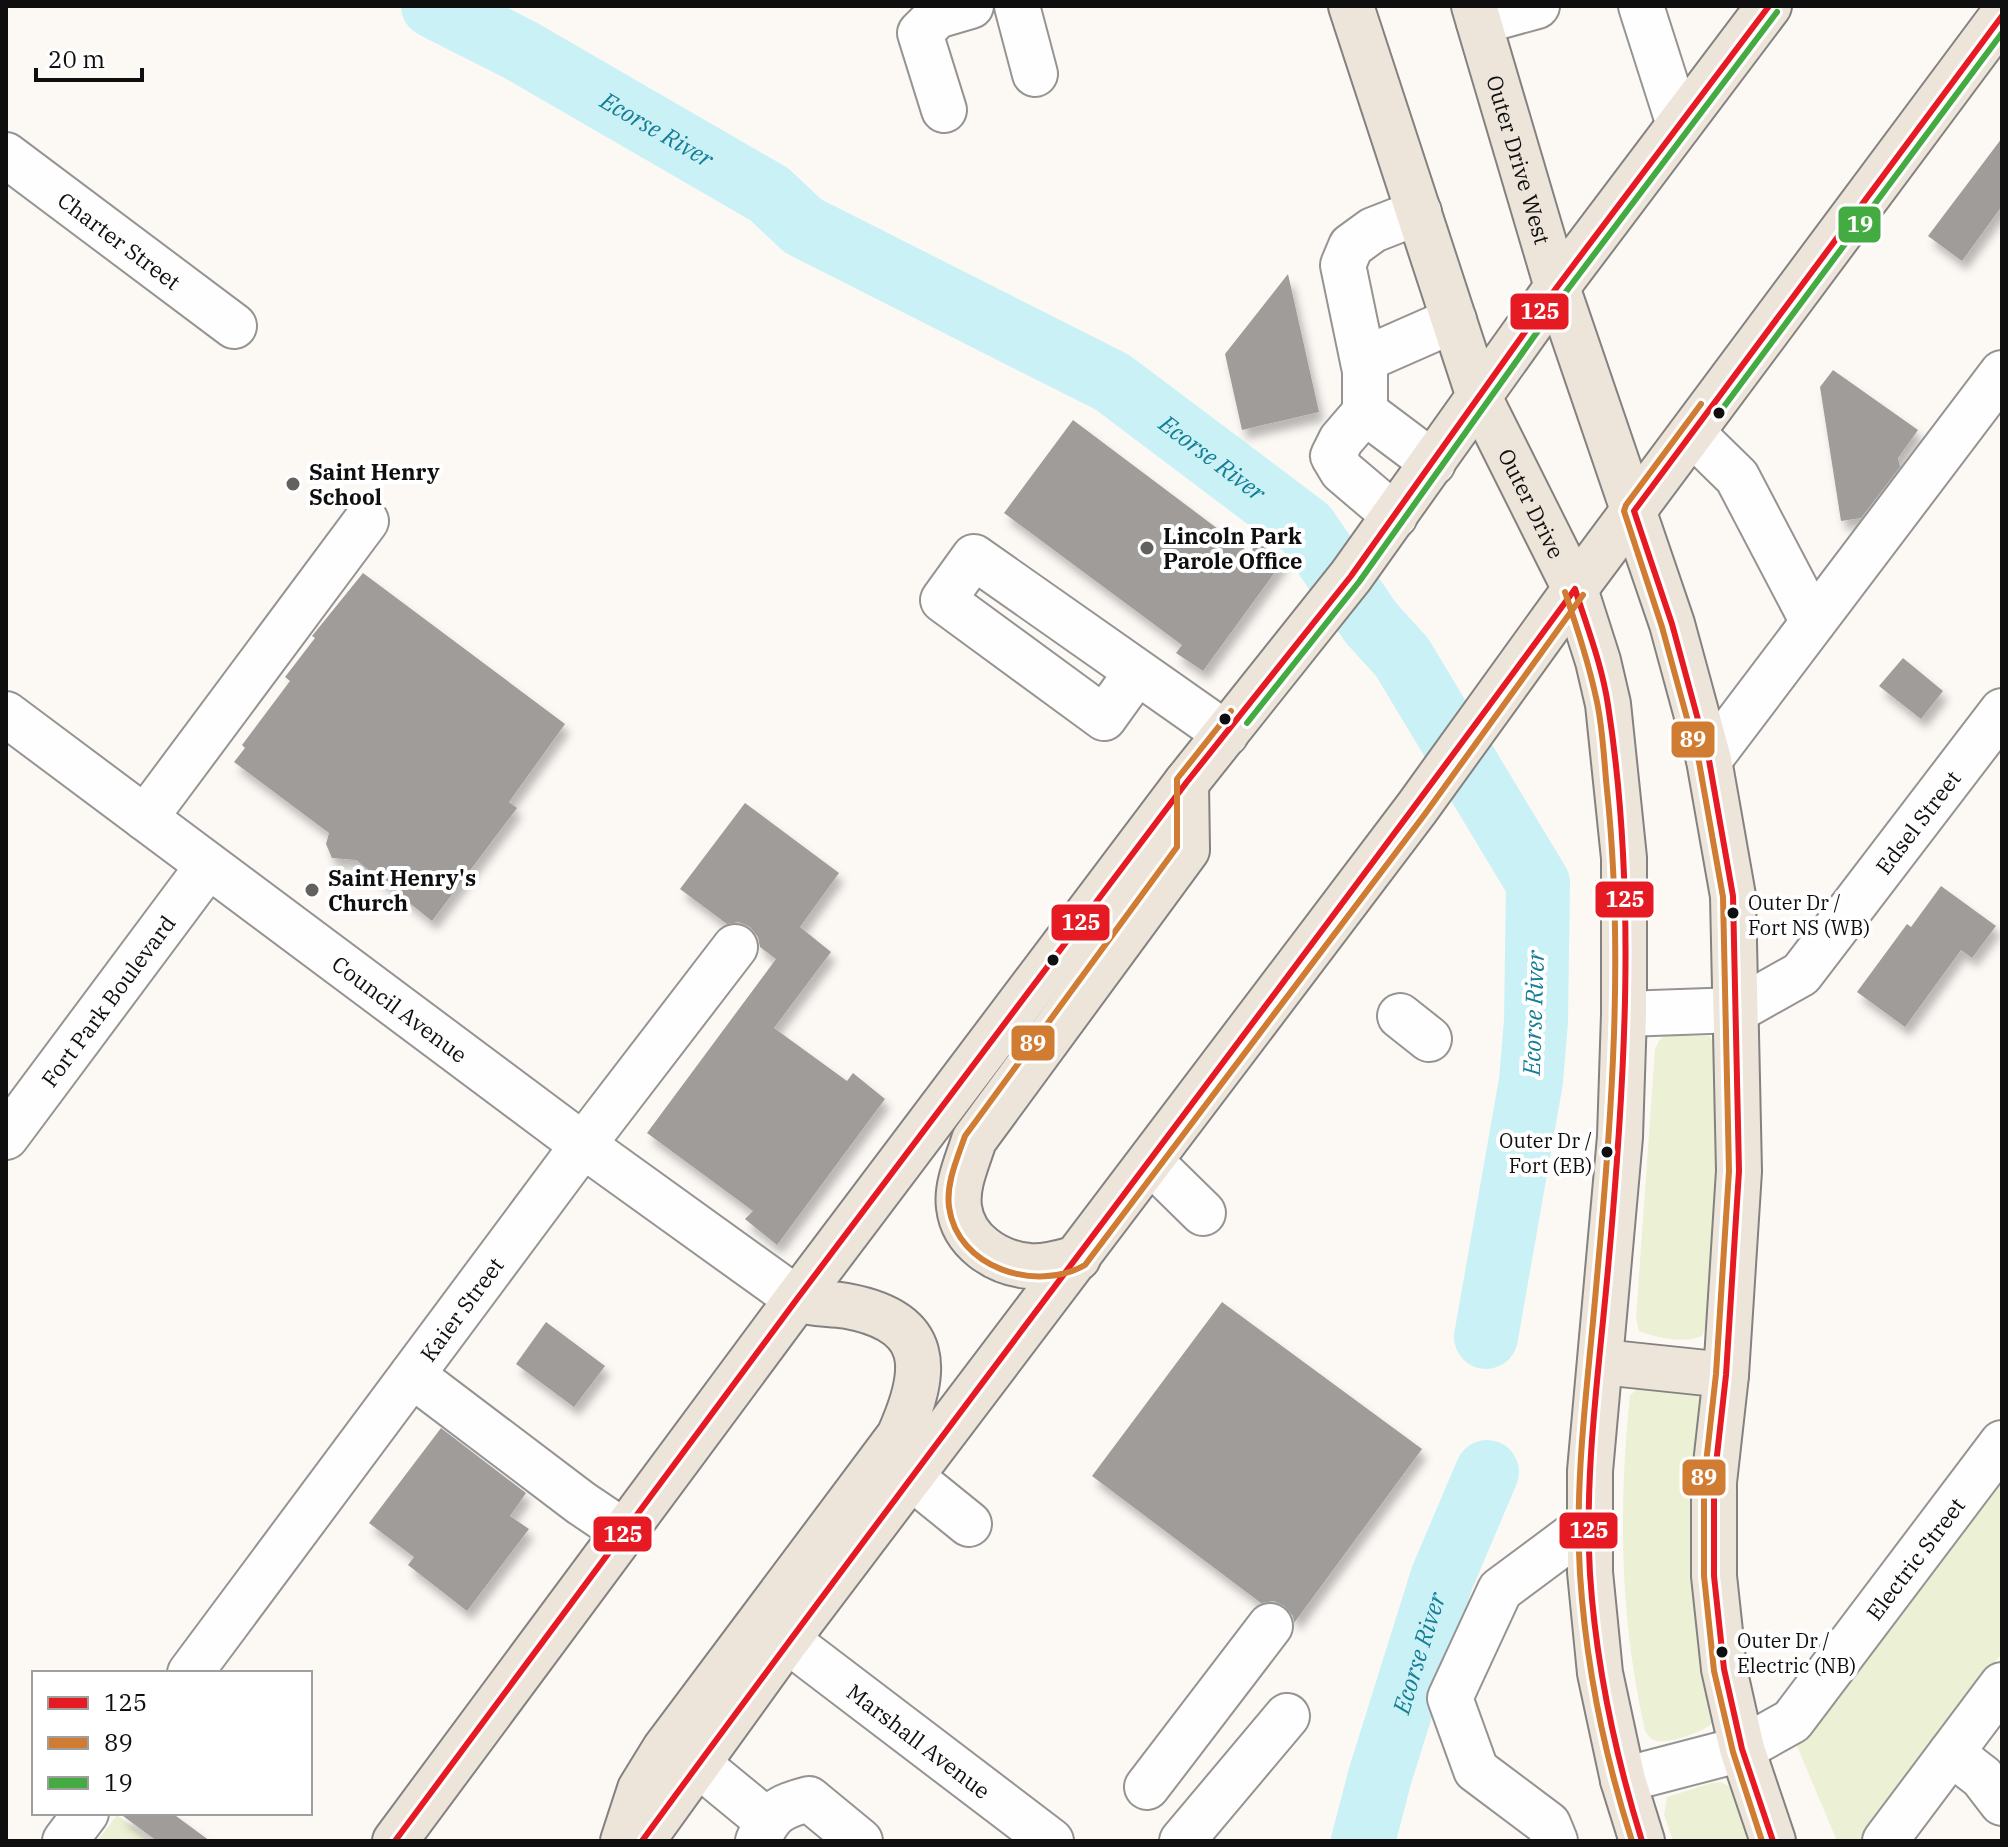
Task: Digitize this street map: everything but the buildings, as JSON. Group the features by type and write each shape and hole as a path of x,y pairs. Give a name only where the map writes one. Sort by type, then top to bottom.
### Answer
{"main road":[{"name":"Outer Drive","path":"1351,6 1479,397 1575,589 1608,704 1624,858 1624,1014 1620,1137 1590,1471 1590,1572 1600,1673 1623,1780 1642,1841"},
{"path":"395,1841 797,1299 1186,783 1383,532 1557,287 1769,6"},
{"name":"Outer Drive West","path":"1476,14 1557,287 1672,624 1709,760 1733,896 1739,1171 1726,1375 1714,1482 1714,1576 1724,1669 1742,1749 1773,1841"},
{"path":"642,1841 787,1640 1417,808 1575,589 2002,16"},
{"path":"1078,1258 1050,1266 1029,1266 1005,1260 982,1248 966,1233 958,1205 962,1177 974,1140 1187,850 1186,783"},
{"path":"623,1841 640,1789 664,1750 899,1436 917,1392 919,1358 913,1343 892,1321 867,1311 797,1299"},
{"path":"1602,1362 1726,1375"}],"street":[{"path":"944,110 920,33 937,16 971,6"},
{"path":"1017,6 1035,74"},
{"path":"1476,14 1537,6"},
{"path":"1641,6 1679,125"},
{"name":"Charter Street","path":"6,155 234,326"},
{"path":"1383,532 1333,456 1341,440 1365,412 1363,360 1343,265 1351,246 1373,230 1419,212"},
{"path":"1363,360 1454,320"},
{"path":"1709,760 2002,373"},
{"path":"1365,412 1433,463"},
{"path":"1692,433 1737,477 1813,622"},
{"path":"145,818 366,521"},
{"path":"1137,672 1226,734"},
{"name":"Edsel Street","path":"1624,1014 1737,1010 1801,974 2002,711"},
{"name":"Council Avenue","path":"6,714 583,1145 797,1299"},
{"name":"Fort Park Boulevard","path":"6,1137 208,866"},
{"name":"Kaier Street","path":"191,1671 583,1145 735,947"},
{"path":"1151,1162 1203,1213"},
{"path":"412,1375 624,1532"},
{"name":"Electric Street","path":"1623,1780 1742,1749 1792,1721 2002,1443"},
{"path":"911,1477 969,1524"},
{"path":"1555,1841 1548,1824 1476,1770 1450,1698 1500,1590 1590,1523"},
{"path":"1147,1787 1270,1626"},
{"name":"Marshall Avenue","path":"787,1640 1051,1841"},
{"path":"1885,1841 2002,1685"},
{"path":"1182,1841 1287,1716"},
{"path":"1951,1753 1982,1777 2002,1803"},
{"path":"698,1764 762,1831 784,1805 809,1799 860,1841"},
{"path":"65,1841 84,1815"}],"green space":[{"path":"1668,1034 1710,1036 1719,1053 1720,1135 1707,1325 1702,1336 1687,1340 1662,1338 1639,1331 1636,1318 1655,1049 1660,1039"},
{"path":"1640,1387 1695,1390 1702,1402 1713,1722 1695,1733 1667,1741 1653,1740 1645,1731 1626,1606 1623,1522 1626,1438 1630,1395"},
{"path":"2002,1472 2002,1653 1860,1841 1837,1841 1797,1746"},
{"path":"1721,1782 1732,1788 1751,1841 1673,1841 1664,1815 1667,1797"},
{"path":"117,1815 151,1841 97,1841"}],"waterway":[{"name":"Ecorse River","path":"433,6 520,50 769,194 803,226 1112,382 1306,528 1371,623 1402,657 1538,883 1536,1021 1531,1081 1486,1337"},
{"name":"Ecorse River","path":"1363,1841 1380,1776 1442,1578 1487,1472"}],"transit line":[{"name":"125","path":"395,1841 797,1299 1186,783 1351,576 1557,287 1769,6"},
{"name":"19","path":"1247,723 1359,582 1565,293 1777,12"},
{"name":"125","path":"1773,1841 1742,1749 1724,1669 1714,1576 1714,1482 1726,1375 1739,1171 1733,896 1709,760 1672,624 1634,511 2002,16"},
{"name":"19","path":"1717,416 2002,33"},
{"name":"89","path":"1701,404 1624,511 1662,627 1699,762 1723,897 1729,1171 1716,1374 1704,1481 1704,1576 1714,1671 1733,1752 1762,1841"},
{"name":"125","path":"1575,589 1598,661 1608,705 1623,845 1625,916 1623,1058 1591,1459 1590,1574 1608,1709 1642,1841"},
{"name":"125","path":"642,1841 1575,589"},
{"name":"89","path":"1565,592 1587,660 1599,713 1615,912 1611,1094 1581,1462 1580,1574 1598,1709 1632,1841"},
{"name":"89","path":"1231,711 1177,779 1177,847 965,1136 951,1180 949,1207 955,1228 967,1246 983,1260 1002,1269 1023,1275 1044,1276 1065,1273 1085,1265 1425,814 1583,595"}],"place":[{"name":"Saint Henry School","path":"293,484"},
{"name":"Lincoln Park Parole Office","path":"1147,548"},
{"name":"Saint Henry's Church","path":"312,890"},
{"name":"Outer Dr / Fort NS (WB)","path":"1733,913"},
{"name":"Outer Dr / Fort (EB)","path":"1607,1152"},
{"name":"Outer Dr / Electric (NB)","path":"1722,1652"}]}
